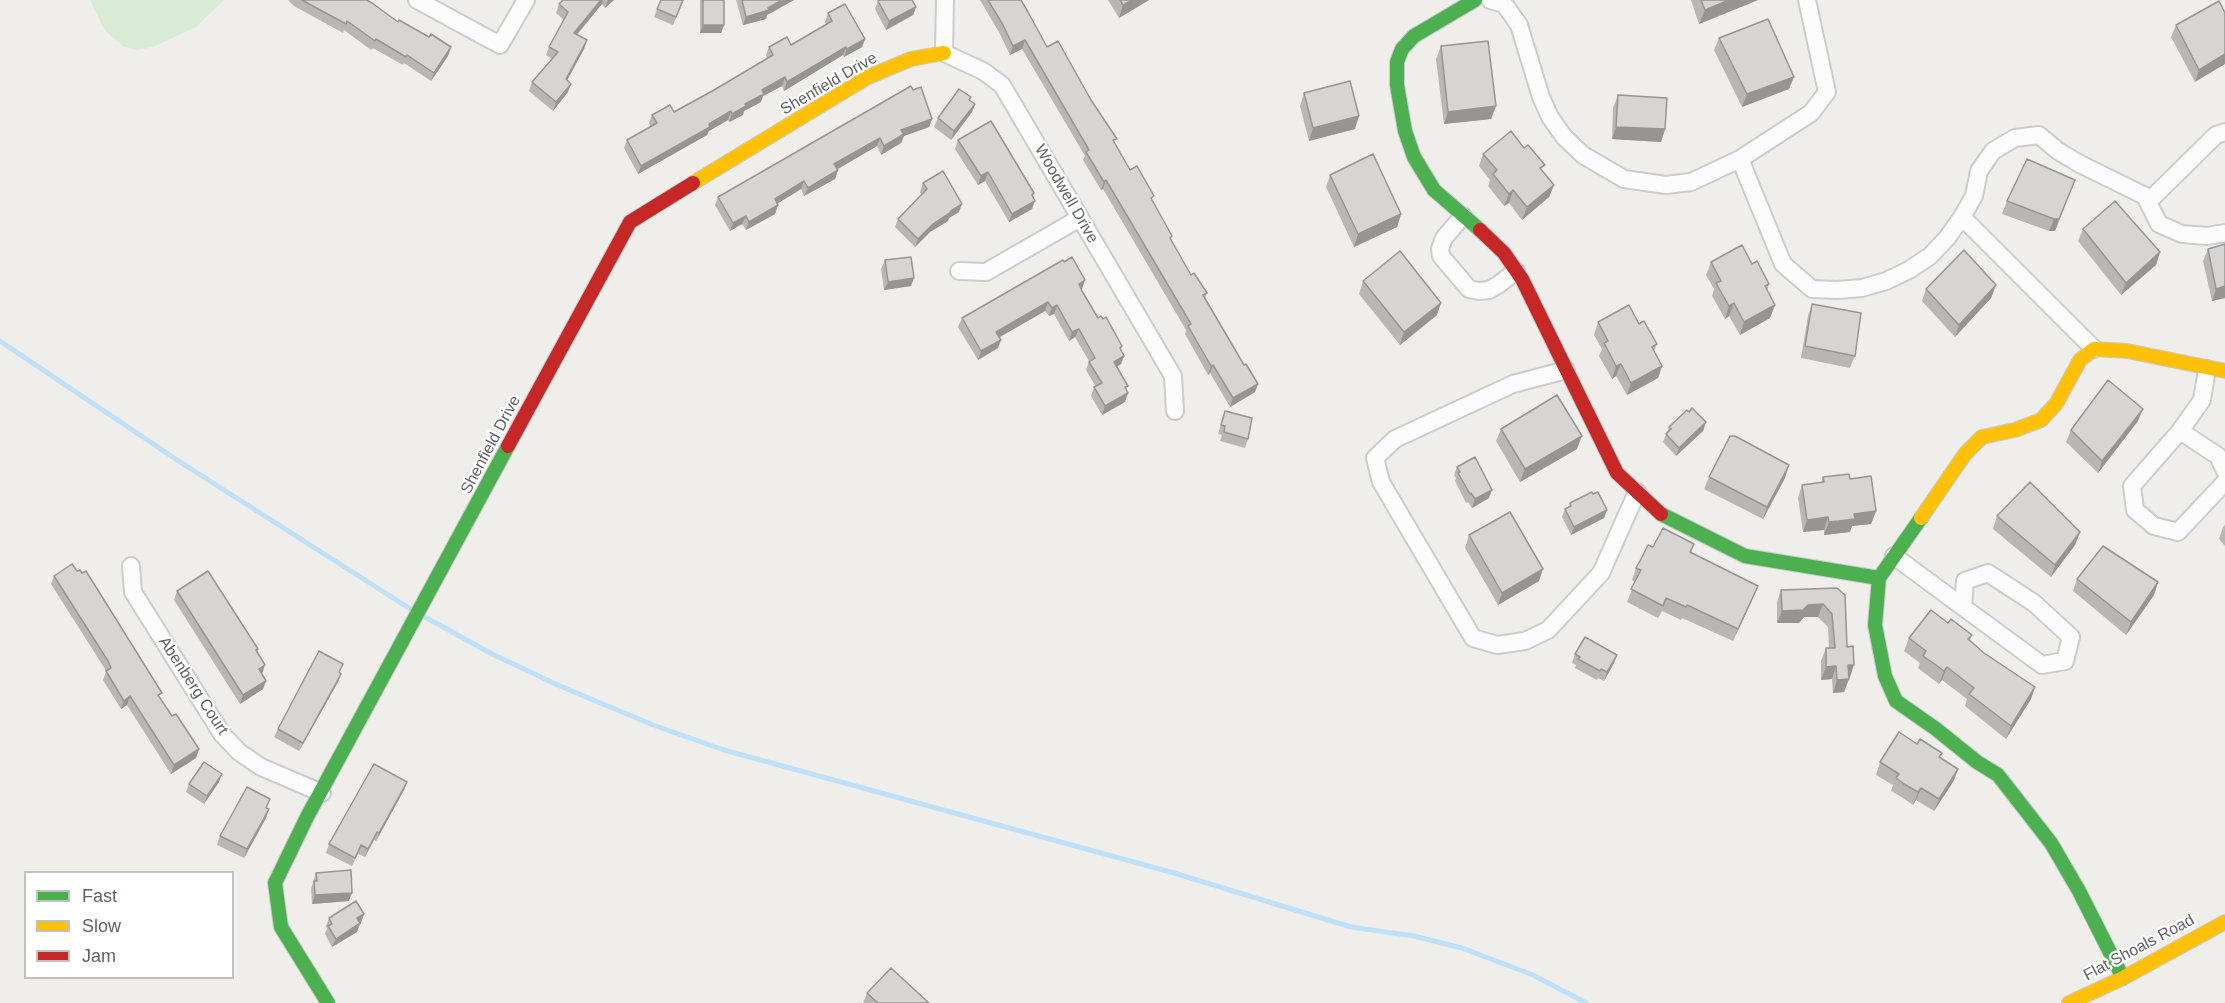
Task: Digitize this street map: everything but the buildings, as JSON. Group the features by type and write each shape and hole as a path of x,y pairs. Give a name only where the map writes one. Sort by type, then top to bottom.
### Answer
{"street":[{"path":"417,0 500,45 526,0"},
{"path":"944,53 945,0"},
{"path":"1475,0 1414,36 1402,49 1397,62 1397,85 1405,132 1414,157 1434,190 1504,254 1516,270 1534,301 1617,473 1663,516 1745,556 1879,578"},
{"path":"1490,0 1504,4 1519,24 1540,97 1564,137 1600,167 1624,179 1666,185 1691,182 1740,159 1811,113 1827,92 1807,0"},
{"name":"Woodwell Drive","path":"944,53 984,71 1002,85 1173,376 1175,411"},
{"name":"Shenfield Drive","path":"328,1003 281,927 275,883 308,816 630,222 868,77 911,59 944,53"},
{"path":"2148,202 2216,135 2225,132"},
{"path":"1740,159 1783,264 1812,289 1838,291 1862,288 1894,278 1930,256 1962,218 1974,196 1979,171 1993,151 2014,138 2039,135 2058,151 2080,164 2145,196 2159,224 2182,234 2207,236 2225,233"},
{"path":"1463,216 1444,238 1440,249 1441,255 1469,289 1489,290 1516,270"},
{"path":"959,271 986,272 1080,218"},
{"path":"1962,218 2094,349 2127,351 2225,371"},
{"path":"2094,349 2080,360 2056,404 2041,420 2015,430 1982,437 1965,454 1879,578 1875,625 1885,676 1896,701 1977,762 1998,775 2051,843 2079,891 2123,978"},
{"path":"2207,369 2202,400 2180,431 2132,486 2135,510 2154,526 2178,532 2225,482"},
{"path":"1566,370 1512,384 1395,439 1376,458 1382,482 1473,638 1497,645 1525,641 1548,630 1601,573 1637,492"},
{"path":"2180,431 2218,456 2225,471"},
{"path":"1894,556 1963,607 2042,665 2065,661 2071,637 2034,603 1988,573 1965,581 1963,607"},
{"name":"Abenberg Court","path":"131,566 133,592 222,734 239,752 261,767 322,793"},
{"name":"Flat Shoals Road","path":"2069,1003 2123,978 2225,922"}],"green space":[{"path":"90,0 224,0 196,27 153,47 137,50 123,46 105,31"}],"waterway":[{"path":"0,341 177,460 412,610"},
{"path":"423,616 492,654 560,686 653,725 724,750 1174,873 1351,927 1414,936 1462,948 1533,975 1586,1003"}],"traffic: fast":[{"path":"1475,0 1414,36 1402,49 1397,62 1397,85 1405,131 1414,157 1434,190 1480,230"},
{"path":"328,1003 281,927 275,883 307,817 508,446"},
{"path":"1661,514 1745,556 1879,578"},
{"path":"1921,518 1879,578 1875,625 1885,676 1896,701 1977,762 1998,775 2051,843 2079,891 2123,978"}],"traffic: slow":[{"path":"693,183 868,77 911,59 944,53"},
{"path":"1921,518 1965,454 1982,437 2015,430 2041,420 2056,404 2080,360 2094,349 2127,351 2225,371"},
{"path":"2069,1003 2123,978 2225,922"}],"traffic: jam":[{"path":"508,446 630,222 693,183"},
{"path":"1480,230 1504,253 1522,279 1617,473 1661,514"}]}
